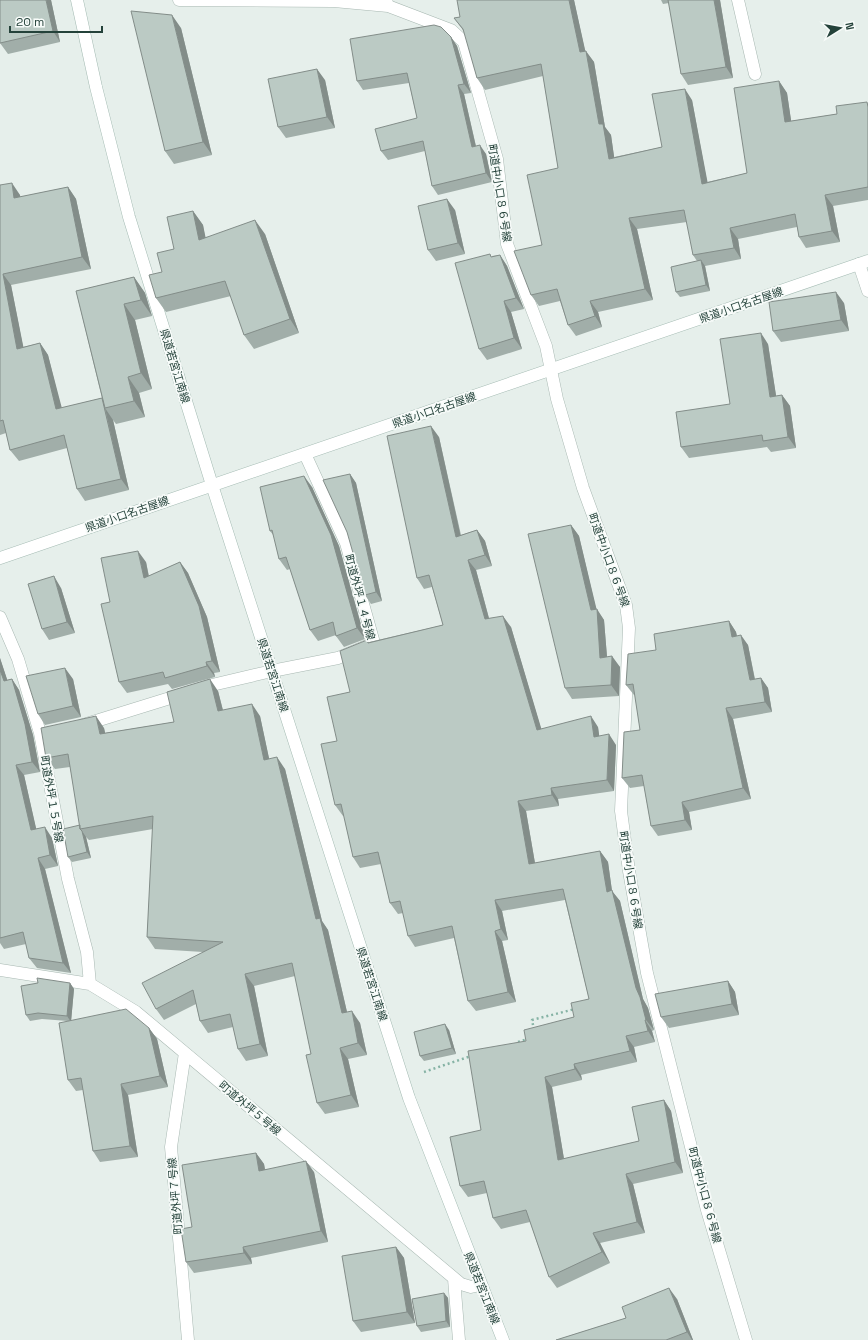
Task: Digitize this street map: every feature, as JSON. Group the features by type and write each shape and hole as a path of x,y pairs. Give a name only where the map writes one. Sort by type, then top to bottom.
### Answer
{"street":[{"name":"県道若宮江南線","path":"77,0 96,87 129,217 212,485 403,1078 480,1285 503,1340"},
{"name":"町道中小口８６号線","path":"179,0 334,1 387,3 451,30 464,42 497,159 507,244 546,346 557,399 583,488 626,605 629,628 621,811 629,871 647,973 708,1210 746,1340"},
{"path":"738,0 755,74"},
{"name":"県道小口名古屋線","path":"0,558 864,263"},
{"path":"864,263 868,291"},
{"name":"町道外坪１４号線","path":"68,729 212,685 338,658 374,643 346,543 305,454"},
{"name":"町道外坪１５号線","path":"0,617 18,659 40,734 68,879 87,952 90,984"},
{"path":"40,734 54,731"},
{"name":"町道外坪５号線","path":"0,970 90,984 136,1012 454,1279 461,1284 471,1287 480,1285"},
{"name":"町道外坪７号線","path":"185,1053 171,1147 188,1340"},
{"path":"454,1279 459,1340"}],"path":[{"path":"534,1031 532,1020 577,1009"},
{"path":"514,1044 536,1037"},
{"path":"403,1078 472,1056"}],"building":[{"path":"0,0 46,0 53,31 0,43"},
{"path":"457,0 569,0 580,52 586,51 599,124 603,124 609,159 662,147 652,94 685,89 702,184 747,173 734,88 779,81 785,122 837,114 836,106 867,102 868,187 825,195 832,231 799,237 795,214 730,228 734,248 693,255 684,210 629,218 645,289 590,301 595,316 568,325 557,289 531,295 514,251 542,245 527,175 558,168 541,64 477,78 463,29 454,18 460,17"},
{"path":"668,0 714,0 726,67 681,74"},
{"path":"131,11 172,15 203,142 165,151"},
{"path":"434,25 441,27 451,37 464,84 458,85 472,147 480,145 486,173 432,186 423,141 381,151 375,129 417,118 407,73 357,81 350,39"},
{"path":"317,69 327,117 278,127 268,79"},
{"path":"12,183 14,198 68,187 82,257 3,274 17,349 40,343 56,409 102,398 121,479 77,489 64,435 10,450 3,420 0,421 0,185"},
{"path":"447,199 458,243 428,250 418,206"},
{"path":"193,211 199,240 255,220 290,319 244,335 225,281 156,298 149,275 162,272 157,253 174,249 167,217"},
{"path":"490,254 491,257 500,255 516,298 504,301 514,338 479,349 455,263"},
{"path":"701,260 706,285 676,292 671,267"},
{"path":"134,277 141,300 124,304 141,373 128,377 134,401 105,408 76,291"},
{"path":"836,292 841,320 773,331 769,302"},
{"path":"761,333 770,397 782,395 788,437 763,441 762,435 681,447 676,412 730,404 720,339"},
{"path":"431,426 456,537 477,530 485,555 468,560 485,619 503,616 537,730 591,716 594,737 609,734 607,780 551,788 552,795 518,801 529,864 600,851 607,892 612,890 648,1031 626,1036 630,1051 574,1064 575,1069 545,1077 558,1160 639,1141 632,1107 664,1100 675,1162 626,1174 637,1222 593,1233 602,1252 549,1277 526,1210 493,1218 484,1181 460,1186 450,1137 481,1130 468,1051 526,1041 524,1030 574,1017 571,1003 589,999 563,889 495,900 501,929 495,931 508,992 468,1001 452,926 408,936 400,901 390,903 378,852 353,857 341,804 335,805 321,744 337,741 327,697 350,692 340,651 367,640 368,643 443,625 429,575 417,578 387,436"},
{"path":"350,474 376,592 365,595 347,532 323,480"},
{"path":"304,476 331,535 357,628 336,636 333,622 310,630 286,557 279,559 272,530 270,531 260,487"},
{"path":"571,525 591,610 597,609 600,658 612,656 611,685 565,688 528,534"},
{"path":"138,551 144,578 180,562 199,606 212,661 206,662 207,666 165,678 163,672 119,682 101,604 110,602 101,558"},
{"path":"54,576 67,622 42,629 28,584"},
{"path":"729,621 732,637 741,635 750,680 761,678 765,702 726,708 743,788 682,802 685,820 651,826 642,775 622,778 624,732 640,730 633,684 626,685 628,654 656,650 654,634"},
{"path":"65,668 73,706 38,714 26,676"},
{"path":"0,670 4,681 12,679 25,724 32,762 16,765 31,830 45,827 50,855 38,858 63,963 29,958 23,932 0,938"},
{"path":"210,679 218,711 252,704 264,760 277,757 316,919 320,918 342,1013 352,1011 358,1043 340,1048 351,1095 317,1103 306,1055 311,1054 292,963 245,974 260,1044 238,1049 230,1014 200,1021 193,990 156,1009 142,983 223,942 147,937 153,816 80,829 68,754 46,758 41,728 96,716 100,734 174,722 167,692"},
{"path":"80,825 87,852 68,857 63,829"},
{"path":"37,978 70,983 67,1016 38,1013 26,1015 21,986 38,983"},
{"path":"728,981 732,1004 661,1017 655,994"},
{"path":"126,1009 149,1028 160,1076 121,1084 130,1146 93,1151 81,1078 68,1080 59,1023"},
{"path":"445,1024 452,1048 420,1056 414,1032"},
{"path":"256,1153 259,1171 306,1161 321,1231 243,1247 244,1253 186,1262 181,1229 192,1227 182,1165"},
{"path":"396,1247 407,1312 353,1321 342,1256"},
{"path":"669,1288 687,1332 666,1340 556,1340 626,1318 622,1307"},
{"path":"444,1293 446,1321 417,1326 412,1299"}]}
